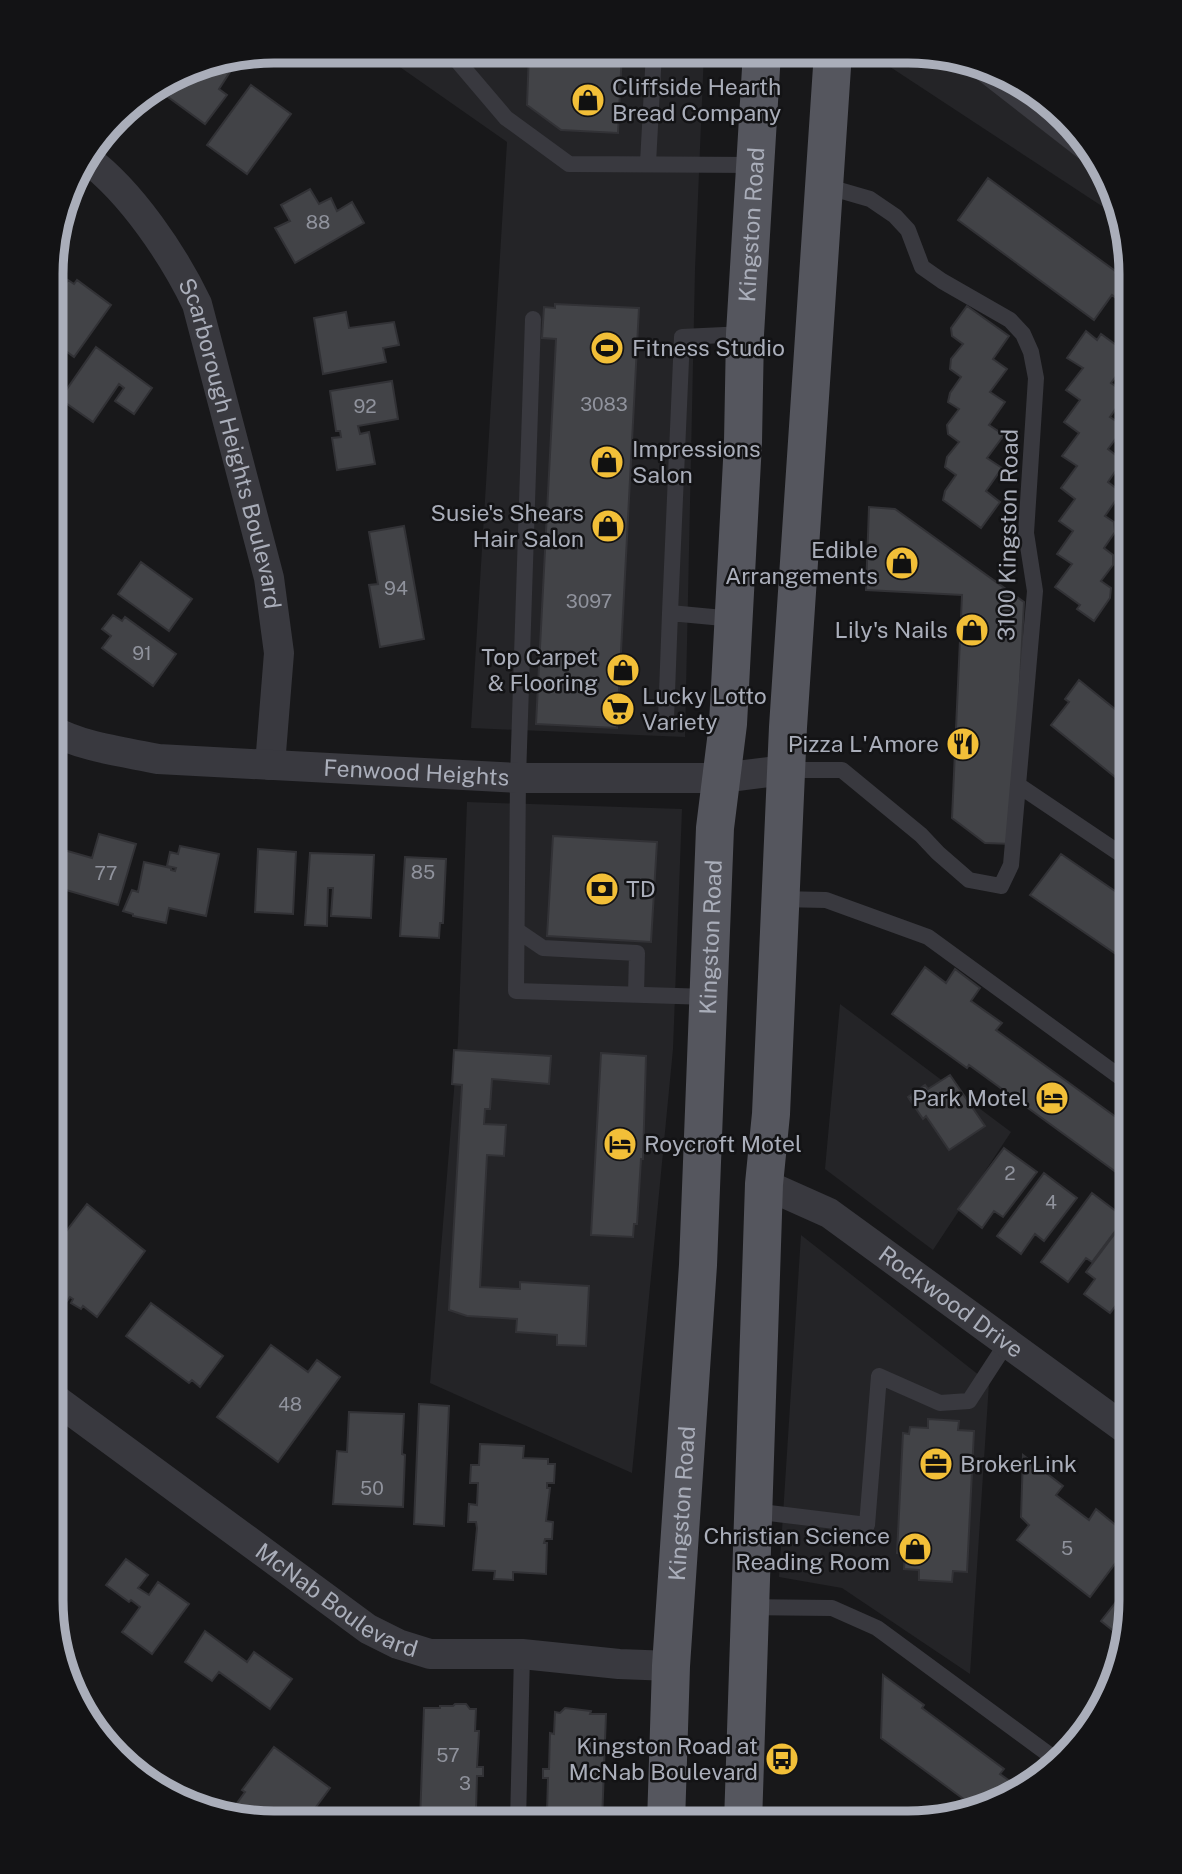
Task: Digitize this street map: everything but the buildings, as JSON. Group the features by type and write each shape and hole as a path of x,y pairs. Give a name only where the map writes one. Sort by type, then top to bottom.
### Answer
{"main road":[{"name":"Kingston Road","path":"666,1811 671,1666 698,1265 715,828 728,724 761,63"},
{"path":"743,1811 765,1184 771,1114 779,899 833,63"}],"street":[{"name":"Scarborough Heights Boulevard","path":"93,166 148,222 184,276 197,304 269,578 279,653 270,765"},
{"name":"Fenwood Heights","path":"63,735 105,748 158,759 518,778 721,778 786,769"},
{"name":"Rockwood Drive","path":"765,1184 829,1213 1119,1424"},
{"name":"McNab Boulevard","path":"63,1405 368,1629 398,1644 429,1654 522,1654 619,1664 671,1666"}],"lane":[{"path":"459,63 506,118 569,164 756,165"},
{"path":"648,163 653,63"},
{"path":"992,81 1067,136"},
{"name":"3100 Kingston Road","path":"786,769 842,770 921,835 937,853 969,880 1001,886 1011,865 1035,591 1027,533 1036,378 1031,352 1023,334 1010,320 922,267 908,230 895,216 870,199 825,186"},
{"path":"533,319 518,778 516,991 709,997"},
{"path":"666,719 682,337 746,334"},
{"path":"670,612 734,619"},
{"path":"1018,785 1119,853"},
{"path":"779,899 826,900 928,937 1119,1076"},
{"path":"518,931 543,948 637,953 636,994"},
{"path":"753,1511 867,1525 879,1376 940,1404 969,1401 1006,1344"},
{"path":"750,1606 832,1608 877,1628 1050,1755"},
{"path":"518,1811 522,1654"}],"shaded area":[{"path":"394,63 704,63 695,270 685,737 471,728 507,142"},
{"path":"884,63 935,65 962,70 1013,91 1057,125 1075,146 1091,169 1109,211"},
{"path":"467,802 682,809 673,1049 632,1473 430,1383 458,1041"},
{"path":"840,1004 1011,1132 933,1250 825,1169"},
{"path":"801,1235 989,1383 970,1674 842,1588 779,1577"}],"place":[{"name":"Cliffside Hearth Bread Company","path":"588,100"},
{"name":"Fitness Studio","path":"607,348"},
{"name":"Impressions Salon","path":"607,462"},
{"name":"Susie's Shears Hair Salon","path":"608,526"},
{"name":"Edible Arrangements","path":"902,563"},
{"name":"Lily's Nails","path":"972,630"},
{"name":"Top Carpet & Flooring","path":"623,670"},
{"name":"Lucky Lotto Variety","path":"618,709"},
{"name":"Pizza L'Amore","path":"963,744"},
{"name":"TD","path":"602,889"},
{"name":"Park Motel","path":"1052,1098"},
{"name":"Roycroft Motel","path":"620,1144"},
{"name":"BrokerLink","path":"936,1464"},
{"name":"Christian Science Reading Room","path":"915,1549"},
{"name":"Kingston Road at McNab Boulevard","path":"782,1759"}]}
